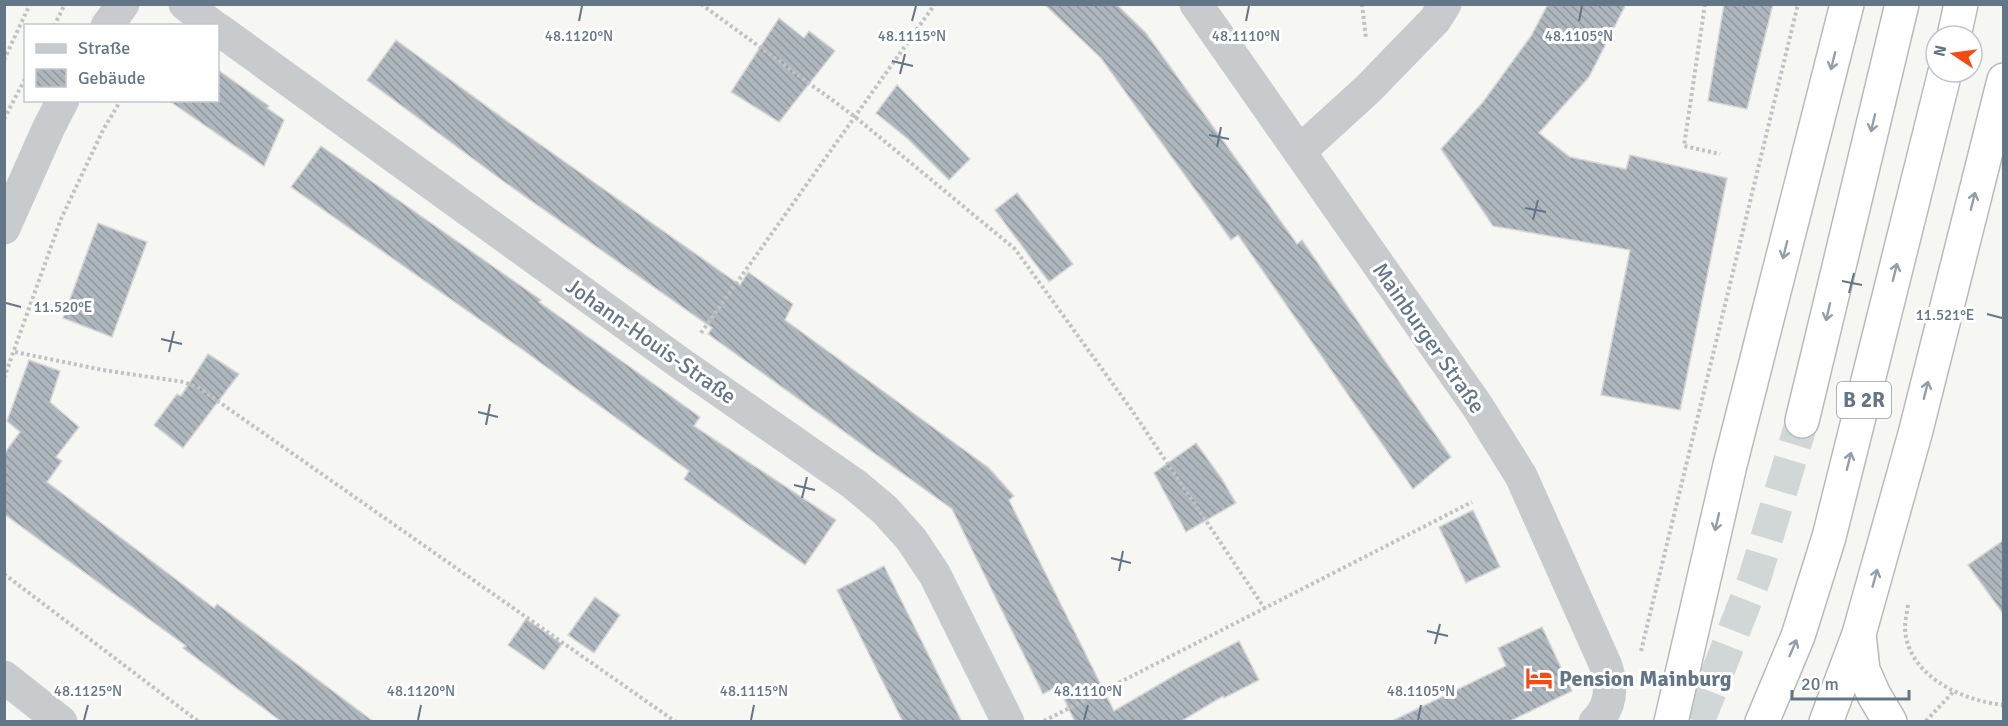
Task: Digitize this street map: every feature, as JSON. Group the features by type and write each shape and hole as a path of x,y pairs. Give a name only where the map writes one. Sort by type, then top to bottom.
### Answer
{"highway":[{"path":"1671,722 1731,465 1847,4"},
{"name":"B 2R","path":"1802,421 1902,4"},
{"path":"1957,24 1961,4"},
{"path":"1826,722 1859,634 1915,434 2004,80"},
{"name":"B 2R","path":"1762,722 1798,636 1829,537 1942,84"},
{"path":"1859,634 1863,670 1890,722"}],"street":[{"path":"108,24 123,4"},
{"path":"185,4 210,24"},
{"name":"Mainburger Straße","path":"1196,4 1479,407 1521,476 1606,666 1610,682 1602,710"},
{"path":"1299,152 1368,89 1435,20 1445,4"},
{"name":"Johann-Houis-Straße","path":"219,30 680,363 854,484 885,510 911,539 935,575 1008,722"},
{"path":"4,228 62,102"},
{"path":"4,677 62,722"}],"path":[{"path":"4,60 30,4"},
{"path":"55,24 65,4"},
{"path":"702,4 854,116 1015,249 1131,409 1264,609"},
{"path":"680,363 935,4"},
{"path":"1705,4 1684,146 1720,154"},
{"path":"1639,661 1798,4"},
{"path":"4,118 24,81"},
{"path":"4,378 61,219 103,130 120,102"},
{"path":"15,352 103,370 184,382 199,388 676,722"},
{"path":"1044,722 1472,502"},
{"path":"4,574 199,722"},
{"path":"1908,606 1905,629 1910,651 1925,671 1940,684 1954,691 1968,697 2004,705"},
{"path":"1926,722 1954,691"}],"building":[{"path":"1044,4 1116,4 1146,33 1297,244 1302,240 1451,457 1413,489 1238,235 1231,240 1101,58"},
{"path":"1548,4 1626,4 1589,77 1539,133 1570,157 1626,169 1630,155 1727,178 1680,410 1601,395 1630,250 1493,226 1441,149 1483,102 1531,36"},
{"path":"1724,4 1773,4 1747,109 1708,101"},
{"path":"779,18 804,38 809,31 835,51 779,122 731,92"},
{"path":"396,40 740,285 748,272 793,304 785,320 989,468 1014,496 1009,500 1114,711 1239,641 1259,680 1224,698 1223,696 1180,722 1075,722 1058,686 1043,694 952,509 708,334 712,328 503,181 367,80"},
{"path":"219,71 269,106 267,108 284,120 264,166 171,102 219,102"},
{"path":"897,85 970,159 949,180 908,139 876,113"},
{"path":"321,146 541,300 539,302 700,417 694,426 836,520 805,565 684,479 689,471 523,350 291,187"},
{"path":"1017,193 1073,264 1049,282 995,210"},
{"path":"98,223 147,242 112,337 63,318"},
{"path":"208,354 239,374 183,448 154,425 177,394 181,396"},
{"path":"29,360 60,371 50,402 79,427 56,457 62,461 47,482 214,608 217,604 374,722 282,722 183,648 186,646 4,514 4,454 20,432 7,421"},
{"path":"1196,443 1236,503 1186,532 1154,473"},
{"path":"1473,510 1500,567 1466,583 1439,527"},
{"path":"2004,540 2004,615 1968,565"},
{"path":"884,566 962,722 903,722 837,590"},
{"path":"595,597 620,615 594,653 568,635"},
{"path":"526,619 562,644 544,670 508,645"},
{"path":"1542,627 1572,691 1508,722 1390,722 1506,666 1498,648"}],"tunnel":[{"path":"1698,722 1755,577 1802,421"}],"place":[{"name":"Pension Mainburg","path":"1539,678"}]}
